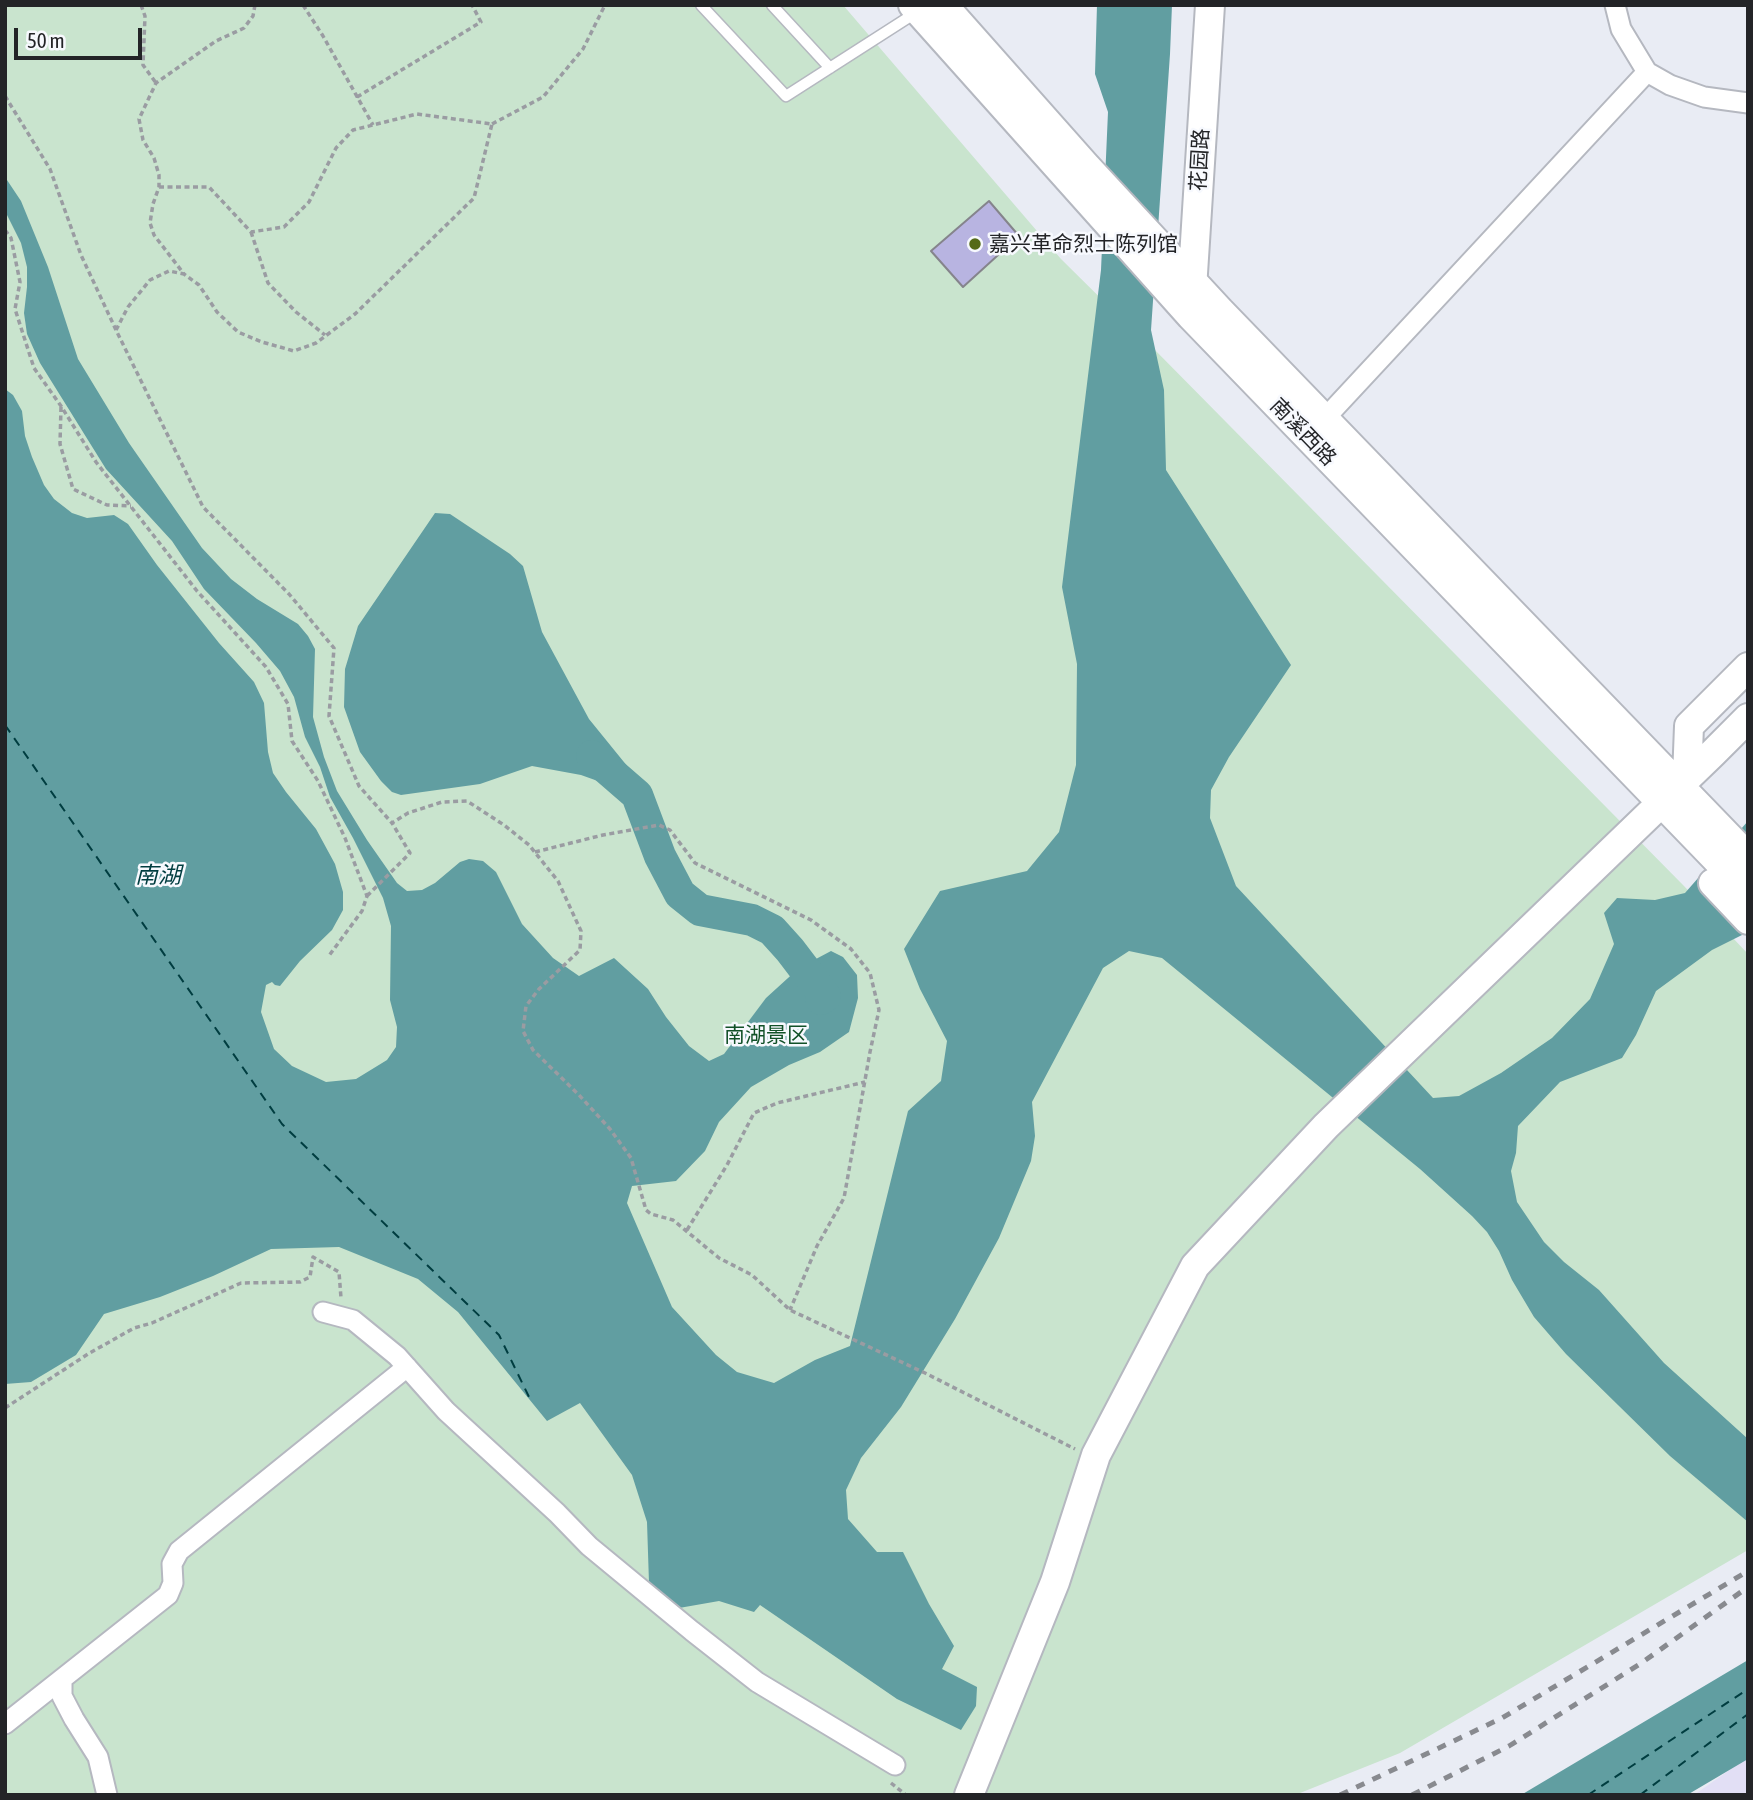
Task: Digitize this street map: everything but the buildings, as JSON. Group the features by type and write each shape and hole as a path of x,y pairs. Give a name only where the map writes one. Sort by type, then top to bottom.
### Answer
{"main road":[{"name":"花园路","path":"1185,290 1210,5"},
{"name":"南溪西路","path":"925,7 1085,165 1185,290"},
{"name":"南溪西路","path":"925,7 1083,197 1185,290 1220,311 1316,428 1669,795 1719,839"},
{"path":"1669,795 1689,726 1748,667"},
{"path":"969,1795 1055,1582 1095,1460 1195,1266 1325,1126 1748,718"},
{"path":"1669,795 1719,839 1748,856"},
{"path":"1719,839 1748,892"},
{"path":"1719,839 1748,920"}],"street":[{"path":"1615,5 1621,29 1647,72 1670,85 1704,97 1748,103"},
{"path":"1316,428 1647,72"},
{"path":"323,1311 353,1320 397,1356 446,1411 589,1546 692,1631 757,1682 895,1765"},
{"path":"5,1724 168,1595 173,1583 172,1564 179,1551 407,1367"},
{"path":"62,1680 62,1696 98,1757 107,1795"}],"lane":[{"path":"701,5 786,96 925,7"},
{"path":"772,5 830,68"}],"path":[{"path":"141,5 145,16 143,65 156,83"},
{"path":"255,5 253,16 244,28 216,41 156,83 139,119 143,140 154,158 159,175 159,187 150,223 153,235 184,274 199,285 217,312 238,332 294,351 316,343 355,314 474,198 492,124"},
{"path":"303,5 373,125"},
{"path":"357,97 481,22 472,5"},
{"path":"251,232 284,227 309,202 336,148 353,130 417,114 492,124 543,97 583,49 605,5"},
{"path":"5,96 50,169 81,255 203,507 289,594 334,648 329,716 359,786 392,823 410,853 367,896 362,911 328,957"},
{"path":"159,187 209,187 251,232 268,283 296,312 326,336"},
{"path":"5,230 10,238 20,282 15,309 34,368 96,462 197,591 266,667 288,704 292,741 318,781 345,838 367,896"},
{"path":"116,330 128,307 150,281 169,271 184,274"},
{"path":"61,406 60,444 73,489 107,506 131,506"},
{"path":"392,823 408,813 442,802 467,801 504,824 529,845 558,881 581,931 580,950 539,989 526,1006 523,1031 533,1050 610,1129 631,1158 646,1210 673,1220 719,1258 752,1275 790,1310 925,1373 1095,1460"},
{"path":"535,852 603,835 659,825 670,830 695,863 811,920 851,949 870,973 879,1010 844,1198 817,1246 790,1310"},
{"path":"687,1230 727,1165 754,1113 777,1103 865,1082"},
{"path":"5,1408 88,1354 134,1328 152,1323 242,1283 300,1282 310,1276 313,1257 339,1272 343,1317"}],"shaded area":[{"path":"1748,1757 1748,1795 1694,1795"}],"green space":[{"name":"南湖景区","path":"5,5 843,5 1061,259 1151,346 1748,954 1748,1550 1400,1753 1295,1795 5,1795"}],"water":[{"name":"南湖","path":"1097,5 1172,5 1151,330 1164,390 1166,470 1291,665 1229,757 1211,790 1210,818 1236,886 1433,1098 1459,1096 1501,1073 1552,1038 1590,999 1614,944 1604,913 1617,898 1655,900 1685,893 1748,821 1748,932 1712,950 1656,991 1622,1058 1560,1082 1518,1126 1516,1153 1511,1171 1517,1202 1544,1242 1599,1290 1664,1363 1748,1439 1748,1522 1670,1456 1566,1354 1534,1317 1512,1280 1499,1251 1487,1232 1472,1216 1420,1169 1162,958 1129,951 1103,968 1032,1102 1035,1136 1031,1161 999,1238 955,1319 901,1407 861,1458 846,1490 848,1519 877,1552 903,1552 954,1646 942,1669 977,1687 976,1706 961,1730 897,1699 760,1605 754,1612 719,1601 679,1608 649,1583 647,1522 632,1475 580,1403 547,1421 458,1312 418,1279 339,1247 271,1249 160,1297 104,1314 76,1355 31,1382 5,1384 5,389 13,395 22,411 25,436 32,457 44,485 54,499 72,513 87,518 114,515 128,524 219,643 254,682 264,703 268,752 273,773 316,829 335,864 343,892 343,910 332,930 300,961 280,986 272,982 266,985 261,1012 274,1049 292,1066 326,1082 356,1079 387,1060 396,1047 397,1027 390,1000 391,926 383,898 330,797 320,767 305,737 294,697 280,671 204,589 172,541 106,469 40,363 27,334 24,313 27,267 21,243 5,211 5,177 21,201 48,267 78,359 129,443 202,548 231,579 257,599 298,624 308,636 315,649 313,717 324,757 337,791 397,883 407,891 422,890 460,862 469,859 483,861 496,872 522,924 553,958 579,976 614,958 648,989 689,1046 709,1061 724,1054 766,998 799,968 831,951 843,957 857,975 858,998 849,1032 820,1052 789,1065 751,1087 719,1122 705,1151 676,1181 632,1186 627,1203 672,1307 716,1355 737,1372 774,1383 815,1360 850,1346 908,1111 941,1081 947,1041 920,989 904,949 940,891 1027,871 1059,832 1076,765 1077,664 1062,587 1101,270 1108,112 1095,74"},
{"path":"435,513 450,514 510,554 523,566 542,632 589,719 632,772 623,790 581,775 532,766 480,784 401,795 392,792 381,781 360,752 344,707 345,669 358,626"},
{"path":"1748,1660 1748,1759 1687,1795 1521,1795"}],"waterway":[{"path":"592,756 637,795 660,856 680,894 700,910 752,920 772,930 825,996 821,999"}],"ferry route":[{"path":"5,725 282,1124 499,1335 530,1399"},
{"path":"1588,1795 1748,1689"},
{"path":"1640,1795 1748,1714"}],"railway":[{"path":"1340,1795 1502,1718 1748,1571"},
{"path":"1412,1795 1509,1746 1640,1664 1748,1587"}],"place":[{"name":"嘉兴革命烈士陈列馆","path":"975,244"}]}
